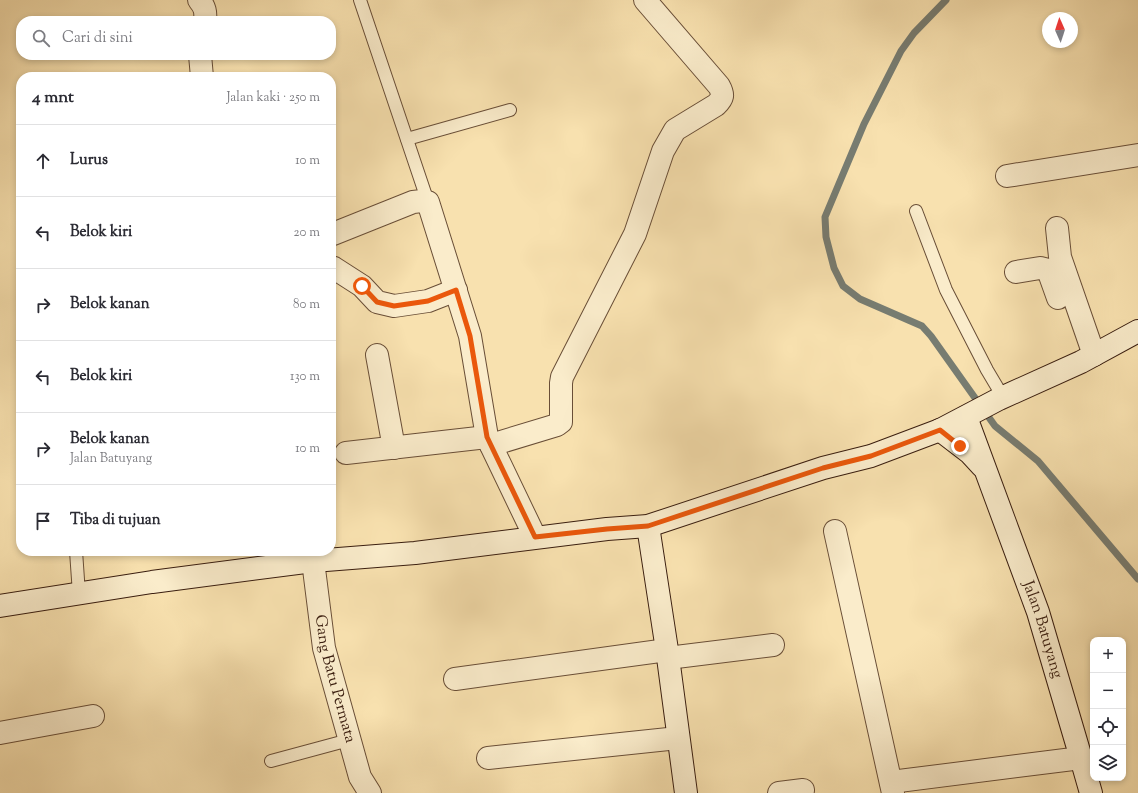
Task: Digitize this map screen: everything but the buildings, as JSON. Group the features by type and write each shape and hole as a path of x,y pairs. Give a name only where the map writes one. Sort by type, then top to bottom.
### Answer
{"street":[{"path":"199,0 204,5 206,16"},
{"path":"346,453 489,441 557,425 561,422 562,377 635,234 663,151 675,130 716,105 723,96 719,86 644,0"},
{"path":"200,60 202,72"},
{"path":"1007,176 1138,155"},
{"path":"336,233 413,202 428,202 470,336 489,441 535,537"},
{"path":"1057,228 1060,258 1088,358"},
{"path":"1016,272 1040,268 1048,270 1088,358"},
{"path":"336,269 362,286 377,302 394,306 428,301 456,290"},
{"path":"0,606 152,582 313,561 415,553 535,537 648,526 823,468 871,456 940,430 1001,398 1088,358 1138,331"},
{"path":"377,355 394,448"},
{"name":"Jalan Batuyang","path":"971,415 986,470 1038,612 1091,793"},
{"name":"Jalan Batuyang","path":"940,430 970,453 986,470"},
{"path":"648,526 668,654 686,793"},
{"path":"835,531 892,788 1081,758"},
{"name":"Gang Batu Permata","path":"313,561 324,648 360,777 370,793"},
{"path":"455,679 668,654 773,645"},
{"path":"0,733 93,716"},
{"path":"488,758 678,738"},
{"path":"779,793 803,790"}],"lane":[{"path":"360,0 428,202"},
{"path":"407,139 510,110"},
{"path":"916,211 946,290 1001,398"},
{"path":"76,556 79,594"},
{"path":"272,761 349,740"}],"waterway":[{"path":"946,0 914,33 901,51 864,124 825,217 826,237 834,268 843,286 860,299 922,326 931,336 995,426 1038,461 1138,579"}],"route":[{"path":"362,286 377,302 394,306 428,301 456,290 470,336 487,437 535,537 648,526 823,468 871,456 940,430 960,446"}]}
